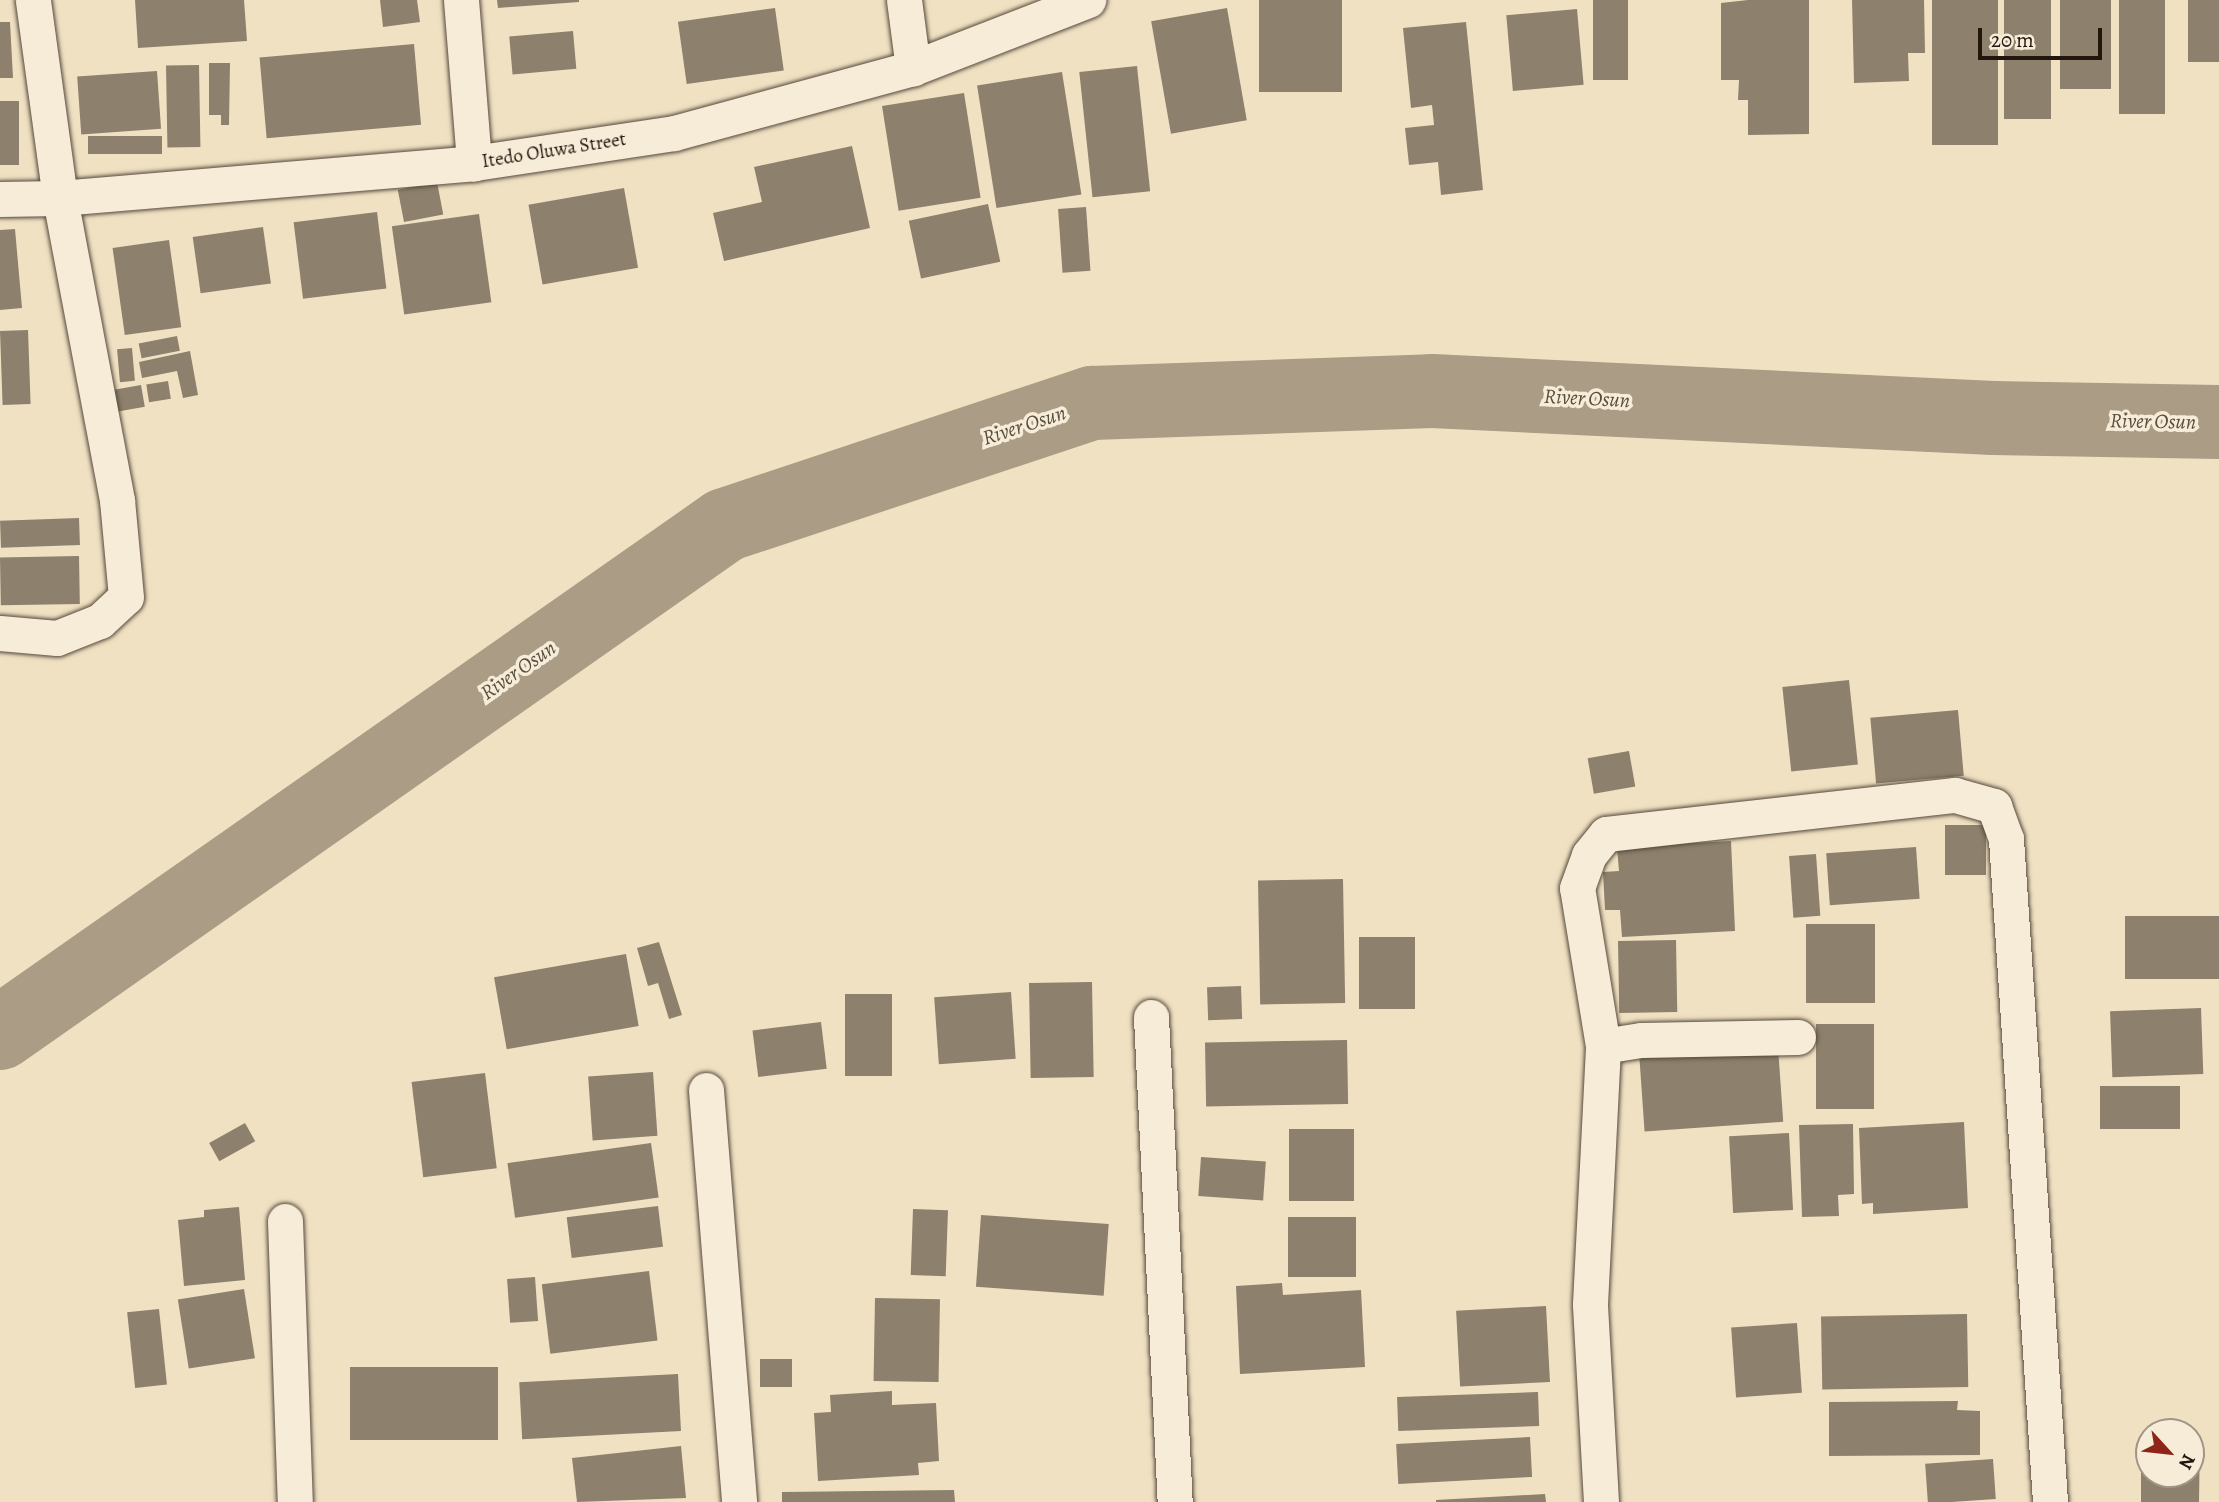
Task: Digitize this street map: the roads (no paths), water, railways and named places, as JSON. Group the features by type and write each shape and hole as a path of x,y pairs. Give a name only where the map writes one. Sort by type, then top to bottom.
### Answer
{"street":[{"path":"0,633 57,638 100,621 126,597 117,500 60,198 33,0"},
{"path":"461,0 474,163"},
{"path":"904,0 913,68"},
{"name":"Itedo Oluwa Street","path":"0,199 60,198 474,163 674,133 913,68 1088,0"},
{"path":"1601,1502 1590,1304 1603,1046 1577,888 1589,855 1606,834 1955,795 1994,806 2006,839 2050,1502"},
{"path":"1151,1017 1175,1502"},
{"path":"1603,1046 1641,1040 1798,1037"},
{"path":"706,1090 739,1502"},
{"path":"285,1220 295,1502"}],"waterway":[{"name":"River Osun","path":"0,1033 725,525 1092,403 1432,391 1993,418 2219,422"}]}
